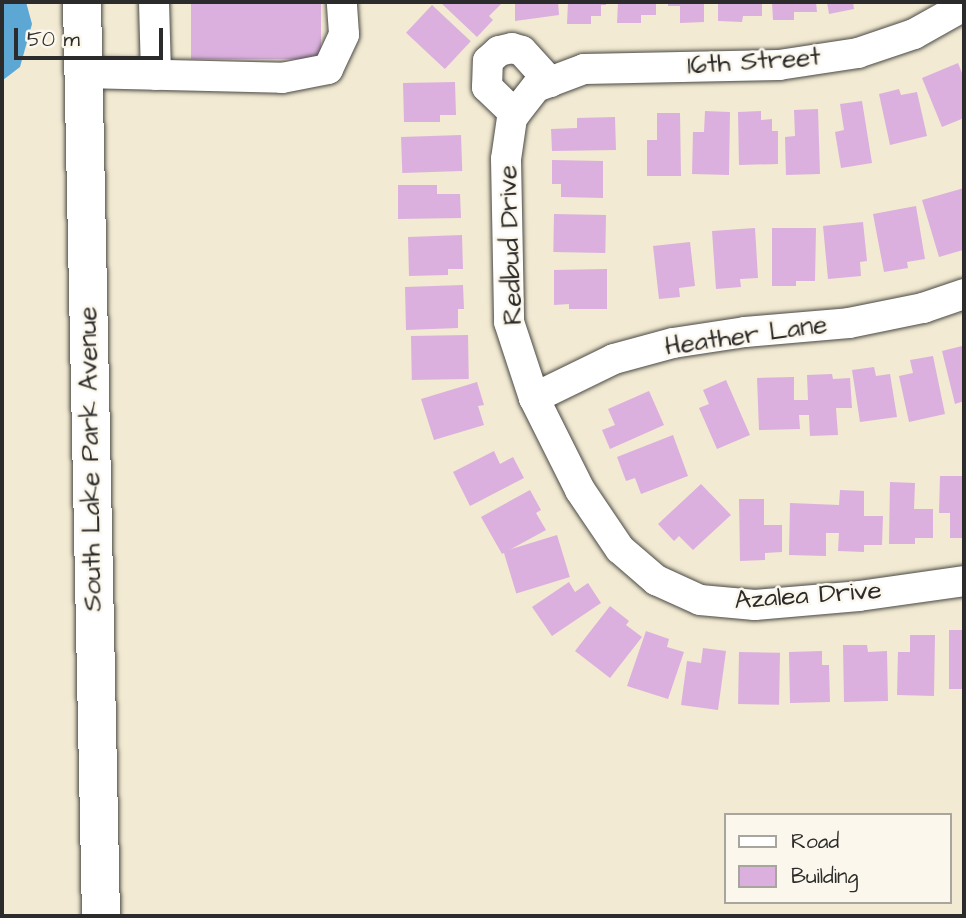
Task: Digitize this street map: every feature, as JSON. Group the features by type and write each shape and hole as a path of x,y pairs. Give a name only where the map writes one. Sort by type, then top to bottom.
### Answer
{"main road":[{"name":"South Lake Park Avenue","path":"82,2 101,916"}],"street":[{"path":"155,2 156,75"},
{"path":"83,74 282,78 328,69 344,34 342,2"},
{"name":"16th Street","path":"543,85 584,69 779,65 858,53 914,34 964,6"},
{"path":"515,114 487,87 488,61 499,51 512,48 522,51 543,85"},
{"name":"Redbud Drive","path":"543,85 515,114 506,159 509,322 534,398 580,490 620,549 656,580"},
{"name":"Heather Lane","path":"534,398 614,359 673,343 745,332 849,323 923,308 964,294"},
{"name":"Azalea Drive","path":"656,580 700,600 755,604 859,596 964,581"}],"water":[{"path":"2,2 26,2 32,24 20,67 3,80"}],"building":[{"path":"191,2 321,2 321,59 191,59"},
{"path":"440,2 503,2 489,16 493,20 477,37"},
{"path":"515,2 558,2 559,15 515,21"},
{"path":"568,2 606,2 606,5 601,5 601,16 591,16 591,24 567,24"},
{"path":"618,2 656,2 656,15 641,15 641,23 617,23"},
{"path":"668,2 704,2 704,22 680,23 680,6 668,6"},
{"path":"718,2 762,2 762,16 743,16 742,22 718,21"},
{"path":"772,2 816,2 817,12 794,12 794,20 773,20"},
{"path":"827,2 853,2 854,9 829,14"},
{"path":"432,5 471,41 445,69 406,33"},
{"path":"958,63 964,78 964,118 942,127 922,78"},
{"path":"455,82 456,115 440,115 440,122 404,122 403,83"},
{"path":"899,89 901,95 917,92 927,136 890,145 879,94"},
{"path":"862,101 872,163 841,168 835,132 844,130 840,104"},
{"path":"818,109 820,174 786,175 785,137 795,136 794,110"},
{"path":"705,111 730,112 729,175 692,174 693,132 704,132"},
{"path":"761,111 761,120 772,119 772,131 778,131 778,164 739,165 738,112"},
{"path":"657,113 680,113 681,176 647,176 647,140 657,140"},
{"path":"615,117 616,150 552,151 551,129 577,128 577,118"},
{"path":"461,135 462,171 402,173 401,137"},
{"path":"552,160 603,161 603,198 561,197 561,184 552,184"},
{"path":"398,185 437,185 437,194 460,194 461,218 398,219"},
{"path":"964,188 963,250 939,257 922,200"},
{"path":"916,206 925,259 907,262 908,268 884,272 873,214"},
{"path":"554,214 606,215 605,253 553,252"},
{"path":"863,222 867,261 860,262 861,276 828,279 823,226"},
{"path":"755,228 758,278 740,279 741,287 716,289 712,231"},
{"path":"772,228 816,228 815,281 796,281 796,286 772,286"},
{"path":"462,235 463,269 448,269 448,275 409,276 408,237"},
{"path":"690,242 695,286 679,288 680,297 659,299 653,246"},
{"path":"607,269 607,309 569,309 569,304 554,305 554,270"},
{"path":"463,285 464,309 458,309 458,328 406,330 405,287"},
{"path":"468,335 469,379 412,380 411,336"},
{"path":"962,346 964,401 955,404 942,351"},
{"path":"933,356 945,414 909,422 899,376 913,373 910,360"},
{"path":"874,367 876,376 890,374 897,417 860,422 852,370"},
{"path":"832,374 833,379 850,378 852,408 836,408 838,435 810,436 809,415 799,415 800,429 759,430 757,378 794,377 794,400 808,400 807,375"},
{"path":"726,380 750,435 717,449 699,408 709,404 703,390"},
{"path":"477,382 484,405 478,406 484,425 434,440 421,399"},
{"path":"649,391 664,425 610,449 602,430 615,425 608,409"},
{"path":"673,435 688,476 641,494 635,478 626,481 617,457"},
{"path":"494,451 500,464 513,457 524,478 470,506 453,472"},
{"path":"940,476 964,476 964,538 950,538 950,513 939,513"},
{"path":"890,482 915,483 914,509 933,509 933,538 915,538 915,544 889,544"},
{"path":"701,484 731,515 693,550 679,536 674,541 658,524"},
{"path":"530,490 541,510 536,513 546,530 502,554 481,517"},
{"path":"840,490 864,491 864,516 883,516 882,545 864,545 864,552 838,551 839,533 826,533 826,556 789,555 790,503 839,505"},
{"path":"739,499 764,499 764,525 782,525 782,552 765,553 765,560 740,561"},
{"path":"557,535 570,577 516,593 503,551"},
{"path":"569,582 575,592 588,583 601,603 552,636 532,607"},
{"path":"610,606 629,621 626,625 642,637 610,678 575,651"},
{"path":"949,630 964,630 964,689 949,689"},
{"path":"646,631 669,639 667,647 684,652 668,699 627,686"},
{"path":"910,635 935,635 934,696 897,695 898,652 910,652"},
{"path":"843,645 867,645 868,652 887,651 888,701 844,702"},
{"path":"703,648 726,651 718,710 681,705 687,661 701,663"},
{"path":"822,651 822,665 829,665 830,702 790,703 789,652"},
{"path":"739,652 780,653 779,705 738,704"}]}
